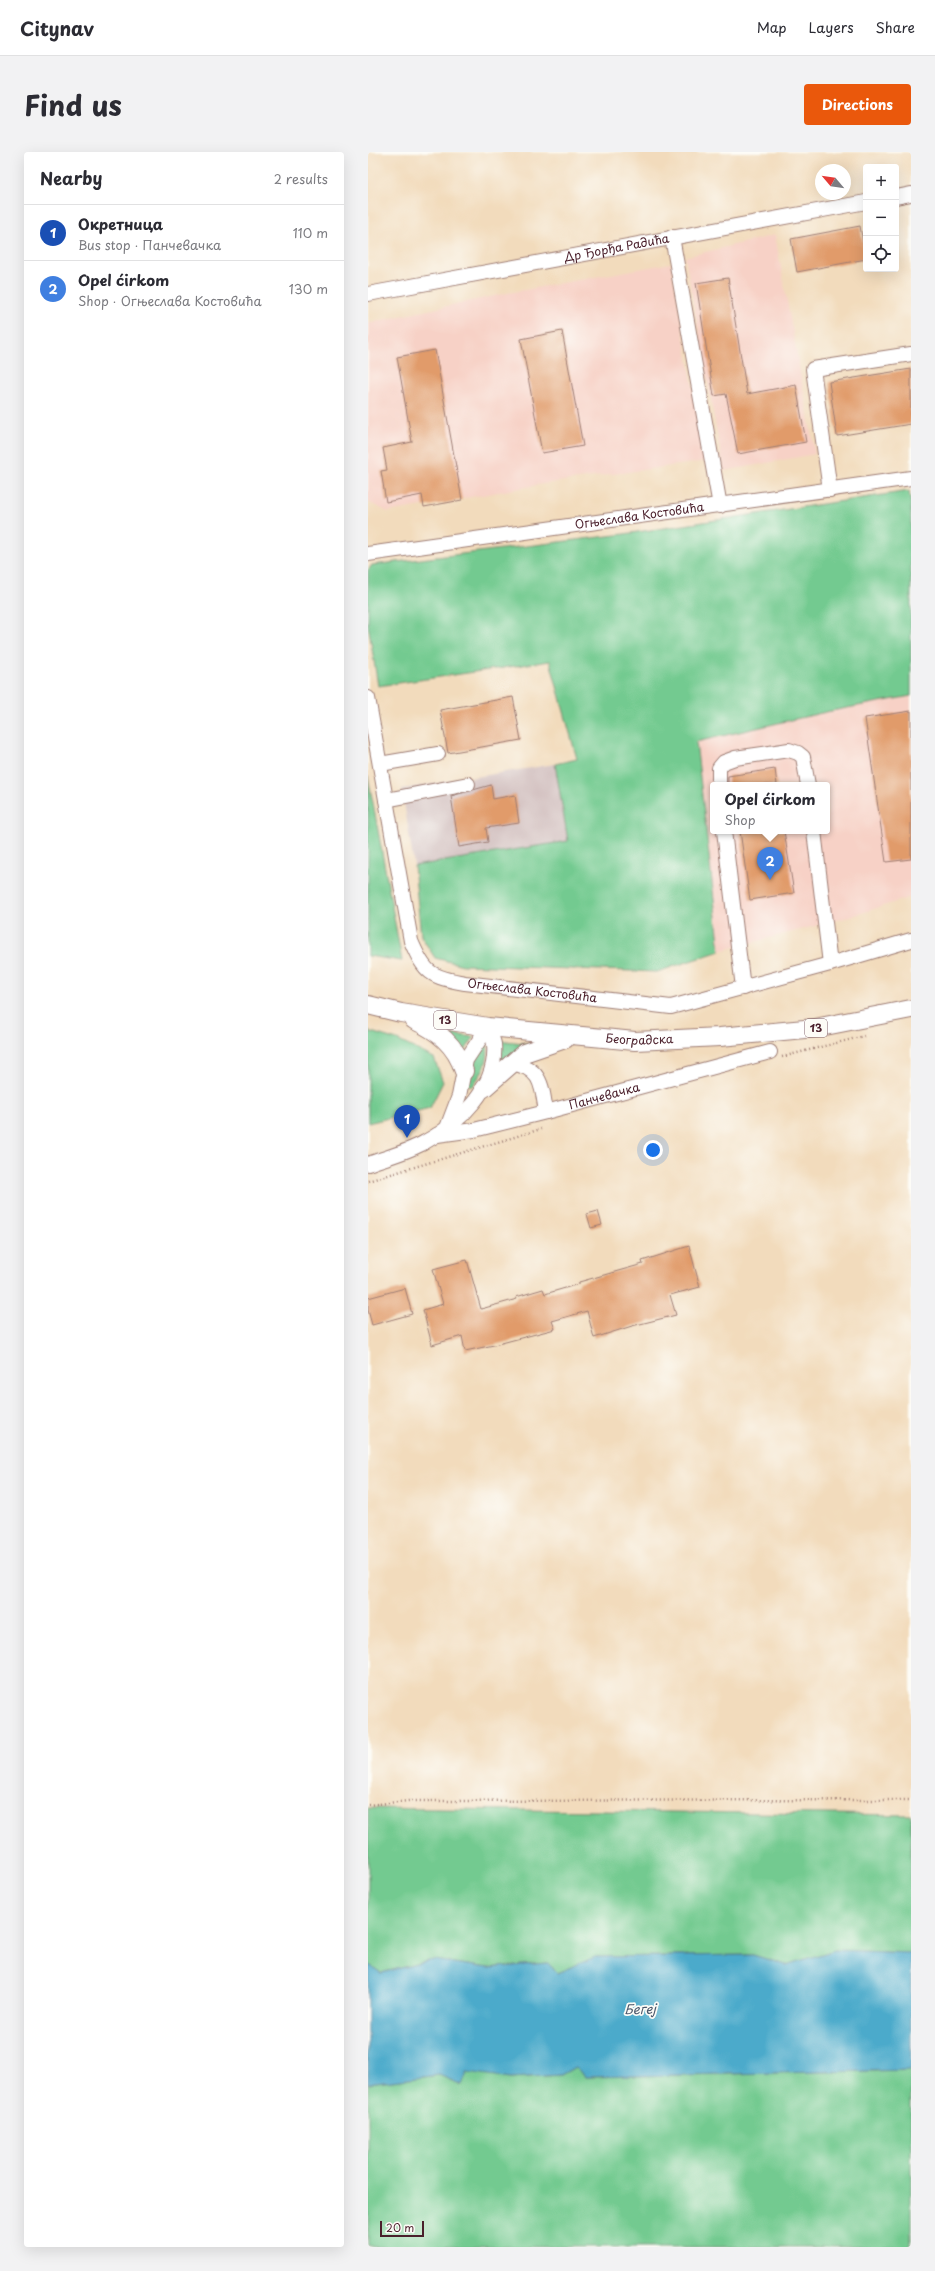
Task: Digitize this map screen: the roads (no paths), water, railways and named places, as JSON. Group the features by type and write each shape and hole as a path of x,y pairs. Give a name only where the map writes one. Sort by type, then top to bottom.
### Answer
{"main road":[{"name":"Београдска","path":"368,1004 401,1013 488,1027 635,1041 720,1037 837,1025 911,1009"},
{"path":"401,1013 438,1033 449,1043 457,1052 464,1071"},
{"path":"484,1088 510,1063 524,1053 546,1044 576,1036"}],"street":[{"path":"899,196 911,194"},
{"name":"Др Ђорђа Радића","path":"368,294 863,203"},
{"path":"672,237 720,506"},
{"path":"830,490 813,369 911,354"},
{"name":"Огњеслава Костовића","path":"368,554 720,506 911,478"},
{"name":"Огњеслава Костовића","path":"368,698 411,941 425,969 435,976 465,983 671,1006 743,988 911,940"},
{"path":"719,782 719,768 724,762 736,758 789,750 798,753 803,757 807,782"},
{"path":"380,764 438,754"},
{"path":"386,800 468,784"},
{"path":"724,834 743,988"},
{"path":"814,834 830,964"},
{"path":"448,1126 459,1096 464,1071 470,1052 488,1027"},
{"name":"Панчевачка","path":"368,1164 410,1149 437,1135 468,1109 484,1088 494,1056 494,1043 488,1027"},
{"name":"Панчевачка","path":"437,1135 474,1130 770,1052"},
{"path":"510,1063 522,1065 538,1076 543,1090 546,1112"}],"water":[{"name":"Бегеј","path":"835,1950 911,1953 911,2070 586,2077 575,2067 561,2075 511,2078 467,2072 462,2085 439,2075 368,2084 368,1964 381,1973 433,1960 488,1968 548,1963 557,1973 595,1957 753,1955 786,1965"}],"place":[{"name":"Opel ćirkom","path":"770,880"},
{"name":"Окретница","path":"407,1138"}]}
